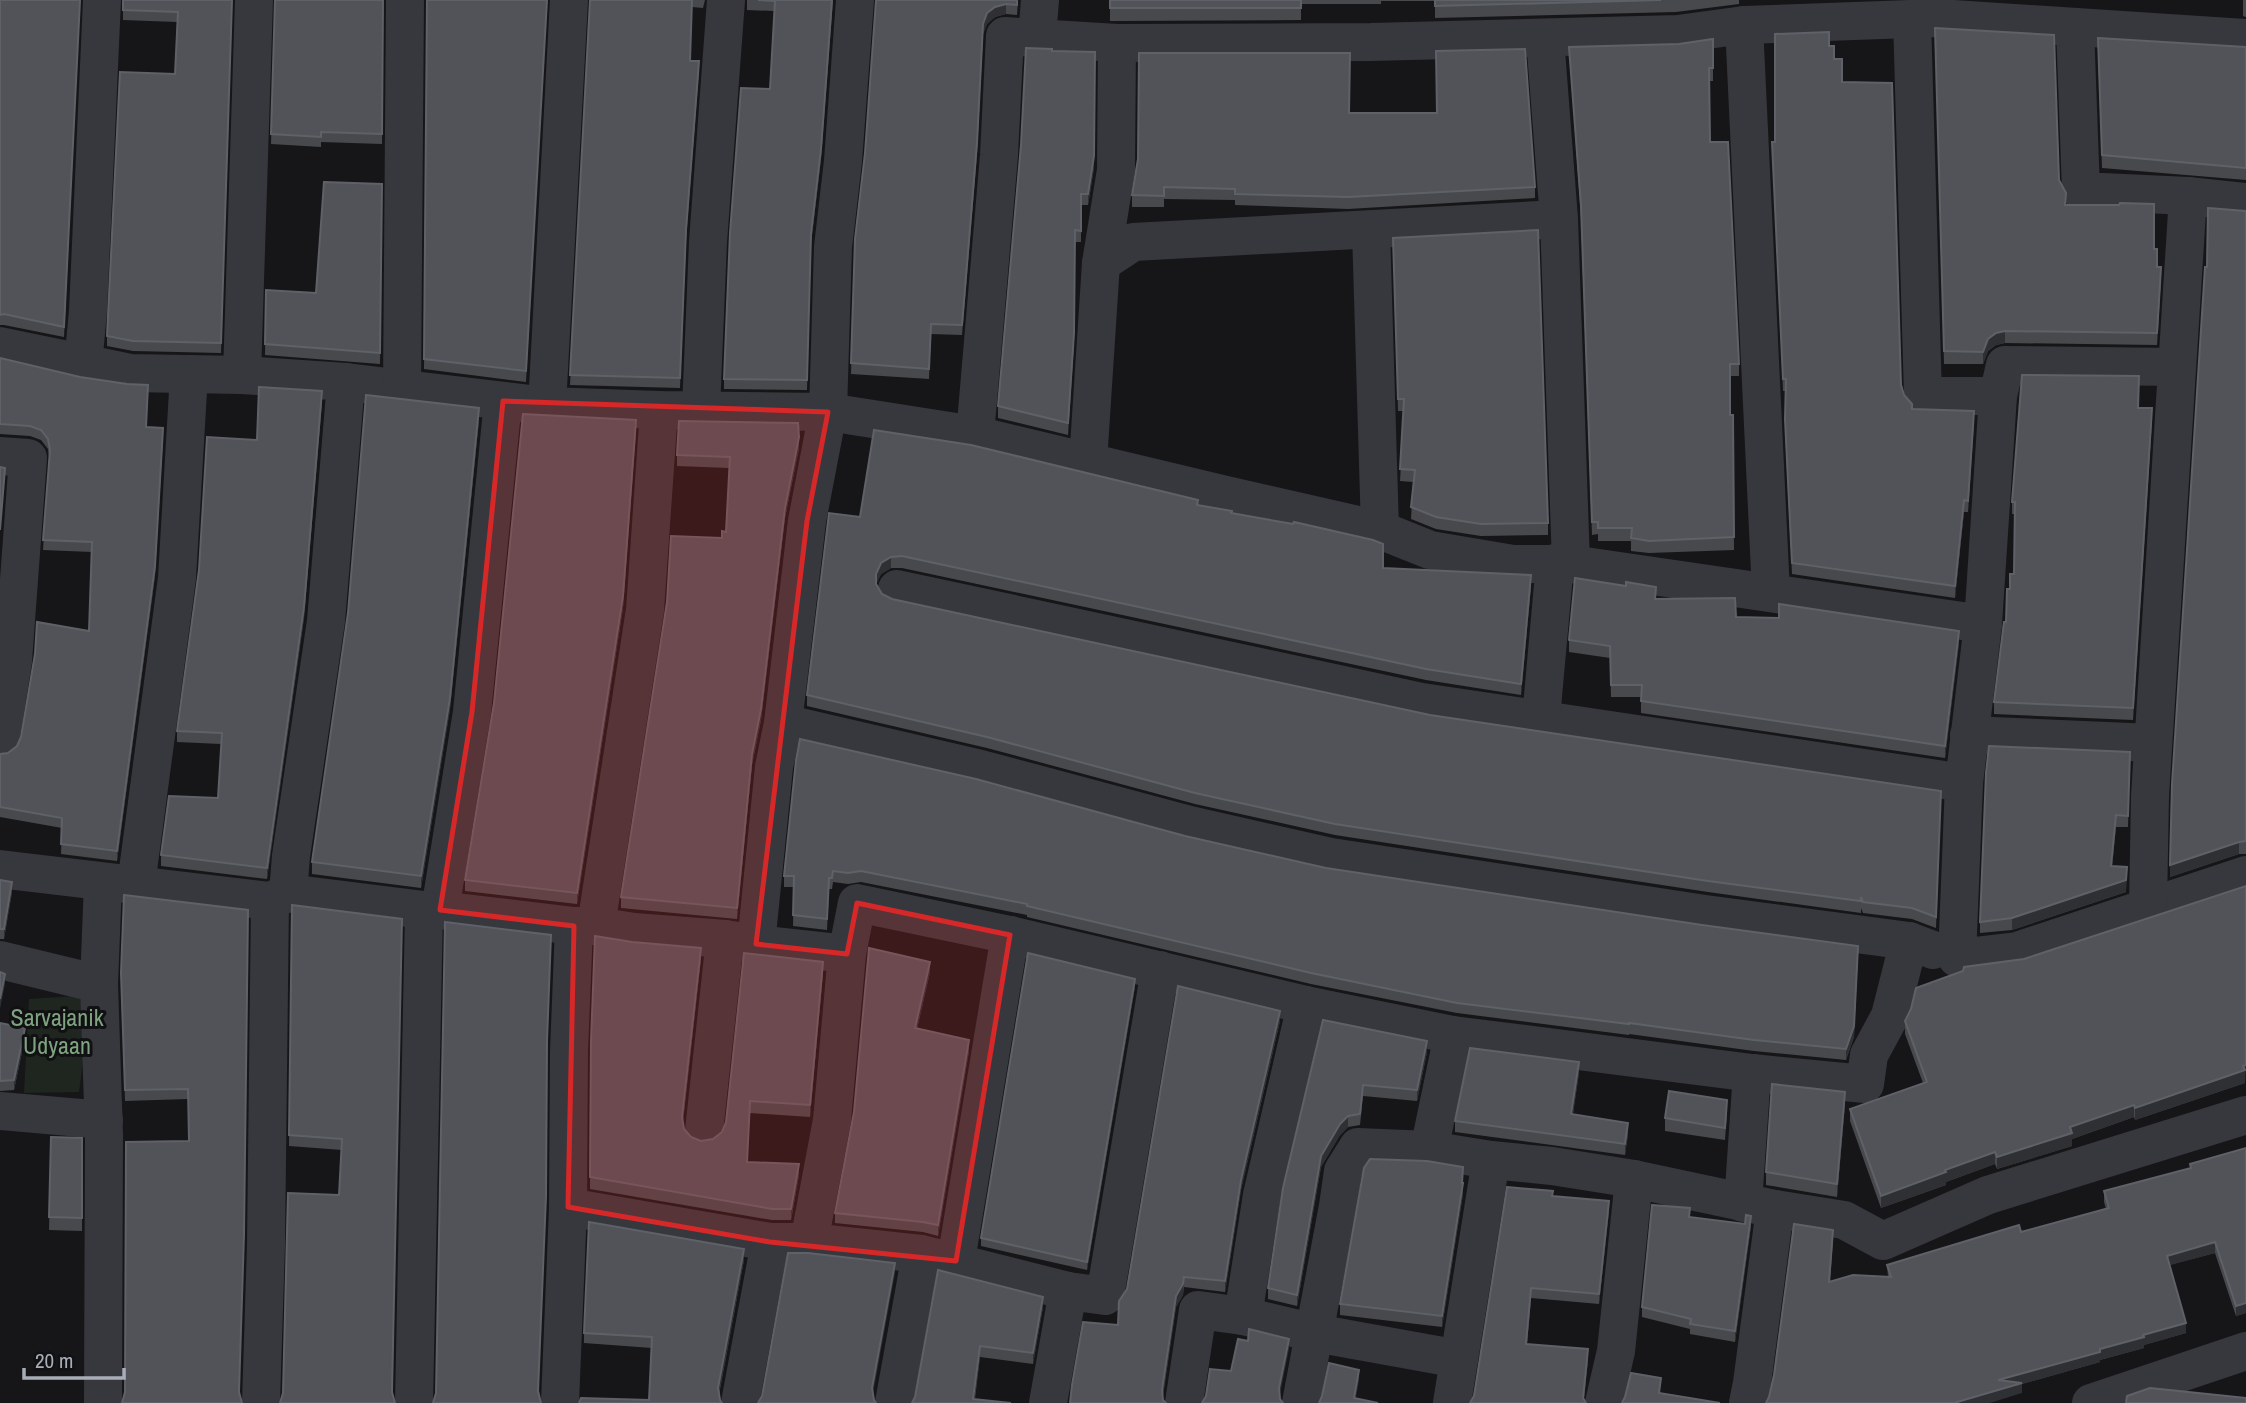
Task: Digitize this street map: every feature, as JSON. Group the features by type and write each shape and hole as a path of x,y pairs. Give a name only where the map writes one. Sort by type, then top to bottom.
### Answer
{"street":[{"path":"83,365 102,0"},
{"path":"242,375 254,0"},
{"path":"402,389 405,0"},
{"path":"548,405 569,0"},
{"path":"701,409 708,242 726,0"},
{"path":"704,1131 783,723 807,521 828,412 834,247 855,0"},
{"path":"1037,38 1040,0"},
{"path":"975,435 999,155 1005,36 1117,43 1371,42 1678,34 1744,25 1938,18 2246,38"},
{"path":"1912,19 1923,396 1998,396"},
{"path":"1744,25 1771,593"},
{"path":"2075,27 2081,191 2246,202"},
{"path":"1541,718 1563,564 1559,219 1545,38"},
{"path":"1088,462 1101,263 1116,170 1117,43"},
{"path":"2148,906 2150,796 2188,197"},
{"path":"1101,263 1133,242 1559,219"},
{"path":"1371,230 1380,530"},
{"path":"0,346 131,373 242,375 346,382 548,405 659,411 701,409 828,412 975,435 1380,530 1430,550 1513,564 1563,564 1983,624"},
{"path":"1957,958 1964,783 1983,624 1998,396 2005,365 2176,368"},
{"path":"103,1403 104,1121 99,984 177,578 189,374"},
{"path":"261,1403 279,897 291,856 326,621 346,382"},
{"path":"414,1403 432,910 472,712 503,401"},
{"path":"560,1403 568,1206 569,1052 585,926 645,610 659,411"},
{"path":"0,456 28,458 13,662 0,743"},
{"path":"897,589 1422,702 1964,783"},
{"path":"783,723 981,769 1190,825 1331,857 1705,914 1909,941 1957,958 2017,951 2246,875"},
{"path":"1969,735 2153,743"},
{"path":"0,869 120,884 432,910 847,954"},
{"path":"809,1242 832,1121 847,954 856,903 1010,934 1306,1005 1453,1035 1752,1073 1865,1083 1869,1055 1891,1016 1909,941"},
{"path":"894,1403 938,1258 1010,934"},
{"path":"0,960 99,984"},
{"path":"568,1206 770,1242 809,1242 938,1258 1068,1291 1105,1296 1160,970"},
{"path":"1243,1316 1262,1195 1306,1005"},
{"path":"1429,1150 1453,1035"},
{"path":"1748,1403 1752,1383 1759,1206 1752,1073"},
{"path":"0,1111 104,1121"},
{"path":"1301,1403 1343,1171 1358,1147 1429,1150 1634,1179 1759,1206 1844,1220 1883,1241 1988,1195 2246,1115"},
{"path":"1452,1403 1491,1160"},
{"path":"1604,1403 1616,1350 1634,1179"},
{"path":"740,1403 770,1242"},
{"path":"1048,1403 1068,1291"},
{"path":"1184,1403 1198,1310 1243,1316 1315,1333 1459,1359"},
{"path":"2091,1403 2246,1351"}],"highlighted area":[{"path":"503,401 828,412 807,521 756,944 847,954 857,903 1010,935 956,1261 770,1242 568,1207 574,926 440,910 472,712"}],"green space":[{"name":"Sarvajanik Udyaan","path":"92,995 79,1092 24,1093 29,999"}],"building":[{"path":"0,0 80,0 64,327 0,315"},
{"path":"123,0 232,0 221,343 133,341 107,336 120,72 175,74 178,12 123,10"},
{"path":"275,0 383,0 382,134 321,132 321,137 271,134"},
{"path":"427,0 547,0 526,371 424,359"},
{"path":"590,0 692,0 690,61 699,61 686,230 680,378 570,375"},
{"path":"758,0 832,0 821,149 811,234 807,380 724,379 730,233 741,88 770,89 775,1"},
{"path":"876,0 1017,0 1017,5 995,7 987,13 983,24 977,143 962,325 931,324 929,369 851,363 855,239 865,153"},
{"path":"1110,0 1301,0 1301,8 1110,8"},
{"path":"1435,0 1661,0 1435,6"},
{"path":"1935,28 2054,35 2059,180 2066,193 2065,205 2154,204 2154,249 2157,249 2157,267 2161,267 2157,333 2005,331 1988,339 1983,352 1944,351"},
{"path":"1829,32 1829,46 1834,46 1834,59 1842,59 1842,82 1892,83 1901,385 1904,395 1912,404 1912,409 1974,411 1968,501 1964,500 1955,586 1792,563 1785,419 1786,379 1783,379 1772,142 1775,142 1775,34"},
{"path":"2098,38 2246,47 2246,168 2102,155"},
{"path":"1713,39 1713,68 1709,68 1710,142 1728,142 1739,364 1730,364 1734,537 1649,541 1631,538 1632,528 1598,528 1598,522 1592,522 1581,206 1569,47 1679,44"},
{"path":"1026,48 1095,52 1094,156 1088,194 1081,194 1081,231 1075,230 1074,333 1068,423 998,406 1021,145"},
{"path":"1525,49 1535,187 1348,197 1235,194 1235,189 1164,187 1164,196 1132,195 1138,159 1139,53 1350,53 1349,113 1437,113 1436,51"},
{"path":"324,182 382,184 380,353 265,344 266,290 316,293"},
{"path":"2208,208 2246,211 2246,841 2170,865 2172,784 2207,267"},
{"path":"1538,230 1548,523 1481,524 1436,517 1411,507 1415,470 1400,469 1404,399 1398,399 1393,238"},
{"path":"0,358 80,377 148,385 146,427 163,428 155,566 117,851 61,844 62,818 0,807 0,754 8,753 17,746 21,737 35,654 37,622 89,631 92,542 43,540 50,450 48,439 41,430 30,426 0,424"},
{"path":"2022,375 2139,376 2138,408 2152,408 2133,708 1994,702 2006,622 2007,589 2010,589 2010,574 2014,574 2015,502 2012,502"},
{"path":"259,387 322,391 304,607 267,868 161,855 169,796 218,798 222,733 177,731 199,570 207,437 257,440"},
{"path":"366,395 479,408 450,698 421,876 312,862 348,613"},
{"path":"523,414 636,420 623,596 577,893 465,880 494,703"},
{"path":"679,421 798,423 799,437 785,508 761,709 752,754 737,908 621,897 667,602 671,536 722,538 722,531 726,532 730,457 677,455"},
{"path":"874,430 971,445 1198,500 1197,505 1293,524 1294,522 1373,540 1383,544 1383,568 1531,575 1521,684 1426,669 902,556 891,557 881,563 876,574 876,584 882,594 892,599 1430,715 1941,791 1936,917 1912,908 1863,902 1861,897 1861,901 1708,881 1335,824 1195,793 987,737 807,695 829,513 860,517"},
{"path":"0,467 5,468 0,530"},
{"path":"1575,578 1626,586 1626,582 1656,587 1655,599 1735,598 1736,617 1779,618 1779,604 1959,631 1945,746 1641,701 1642,685 1611,685 1610,646 1569,640"},
{"path":"800,739 976,779 1185,836 1326,868 1858,946 1854,1026 1846,1049 1457,1003 1311,973 1027,904 861,871 833,871 832,878 829,878 827,919 793,915 794,876 784,876"},
{"path":"1989,746 2130,752 2128,816 2116,815 2111,866 2127,867 2126,880 2012,918 1980,922"},
{"path":"0,880 12,882 4,929 0,929"},
{"path":"2246,886 2245,1070 2070,1127 2072,1133 1997,1157 1995,1152 1881,1196 1850,1109 1927,1082 1905,1021 1916,988 1963,971 1964,967 2024,959"},
{"path":"124,895 248,910 239,1392 242,1403 122,1403 125,1392 126,1142 189,1141 188,1089 125,1090 121,973"},
{"path":"292,905 402,919 392,1392 395,1403 280,1403 283,1393 288,1193 339,1195 342,1139 289,1135"},
{"path":"445,922 551,935 546,1196 538,1391 541,1403 433,1403 436,1393"},
{"path":"595,936 701,948 682,1117 684,1129 691,1137 701,1141 713,1139 722,1132 726,1122 744,953 823,962 810,1105 750,1101 747,1162 799,1164 791,1209 772,1209 590,1177"},
{"path":"869,948 930,962 915,1028 969,1040 938,1225 835,1213 854,1112"},
{"path":"1028,953 1135,979 1087,1262 981,1238"},
{"path":"0,972 5,974 0,999"},
{"path":"1178,986 1280,1011 1241,1180 1225,1281 1184,1277 1176,1296 1162,1390 1166,1403 1070,1403 1083,1322 1118,1325 1119,1301 1127,1289"},
{"path":"1323,1020 1427,1041 1417,1090 1363,1085 1360,1114 1348,1116 1340,1124 1321,1156 1297,1295 1268,1288 1283,1188"},
{"path":"0,1023 25,1028 14,1080 0,1081"},
{"path":"1470,1048 1579,1062 1571,1114 1628,1123 1625,1144 1455,1121"},
{"path":"1772,1084 1845,1092 1837,1184 1766,1172"},
{"path":"1669,1091 1727,1100 1725,1128 1665,1118"},
{"path":"51,1137 82,1138 82,1218 49,1217"},
{"path":"2246,1148 2246,1303 2236,1306 2215,1242 2167,1256 2186,1323 2100,1349 2100,1352 1998,1380 2022,1383 1958,1403 1766,1403 1774,1375 1794,1224 1833,1230 1829,1282 1853,1275 1891,1277 1887,1265 2019,1225 2021,1232 2109,1208 2104,1191 2191,1168 2190,1164"},
{"path":"1370,1159 1427,1161 1463,1167 1463,1183 1442,1316 1340,1304 1364,1168"},
{"path":"1507,1187 1553,1191 1552,1196 1609,1201 1599,1294 1531,1288 1526,1344 1588,1349 1583,1398 1586,1403 1470,1403 1474,1396"},
{"path":"1652,1205 1690,1208 1689,1217 1745,1224 1746,1215 1751,1216 1735,1331 1690,1324 1691,1319 1642,1307"},
{"path":"589,1222 744,1249 718,1388 722,1403 579,1403 581,1398 649,1400 652,1337 584,1333"},
{"path":"788,1253 895,1263 872,1388 876,1403 758,1403 762,1396"},
{"path":"938,1270 1043,1297 1033,1353 980,1346 973,1399 1011,1403 912,1403"},
{"path":"1249,1329 1289,1339 1279,1388 1283,1403 1202,1403 1206,1396 1210,1369 1231,1371 1238,1339 1248,1341"},
{"path":"1329,1363 1359,1370 1354,1398 1378,1403 1319,1403"},
{"path":"1631,1373 1661,1378 1659,1393 1720,1403 1622,1403"},
{"path":"2150,1388 2246,1398 2246,1403 2126,1403 2127,1396"}]}
